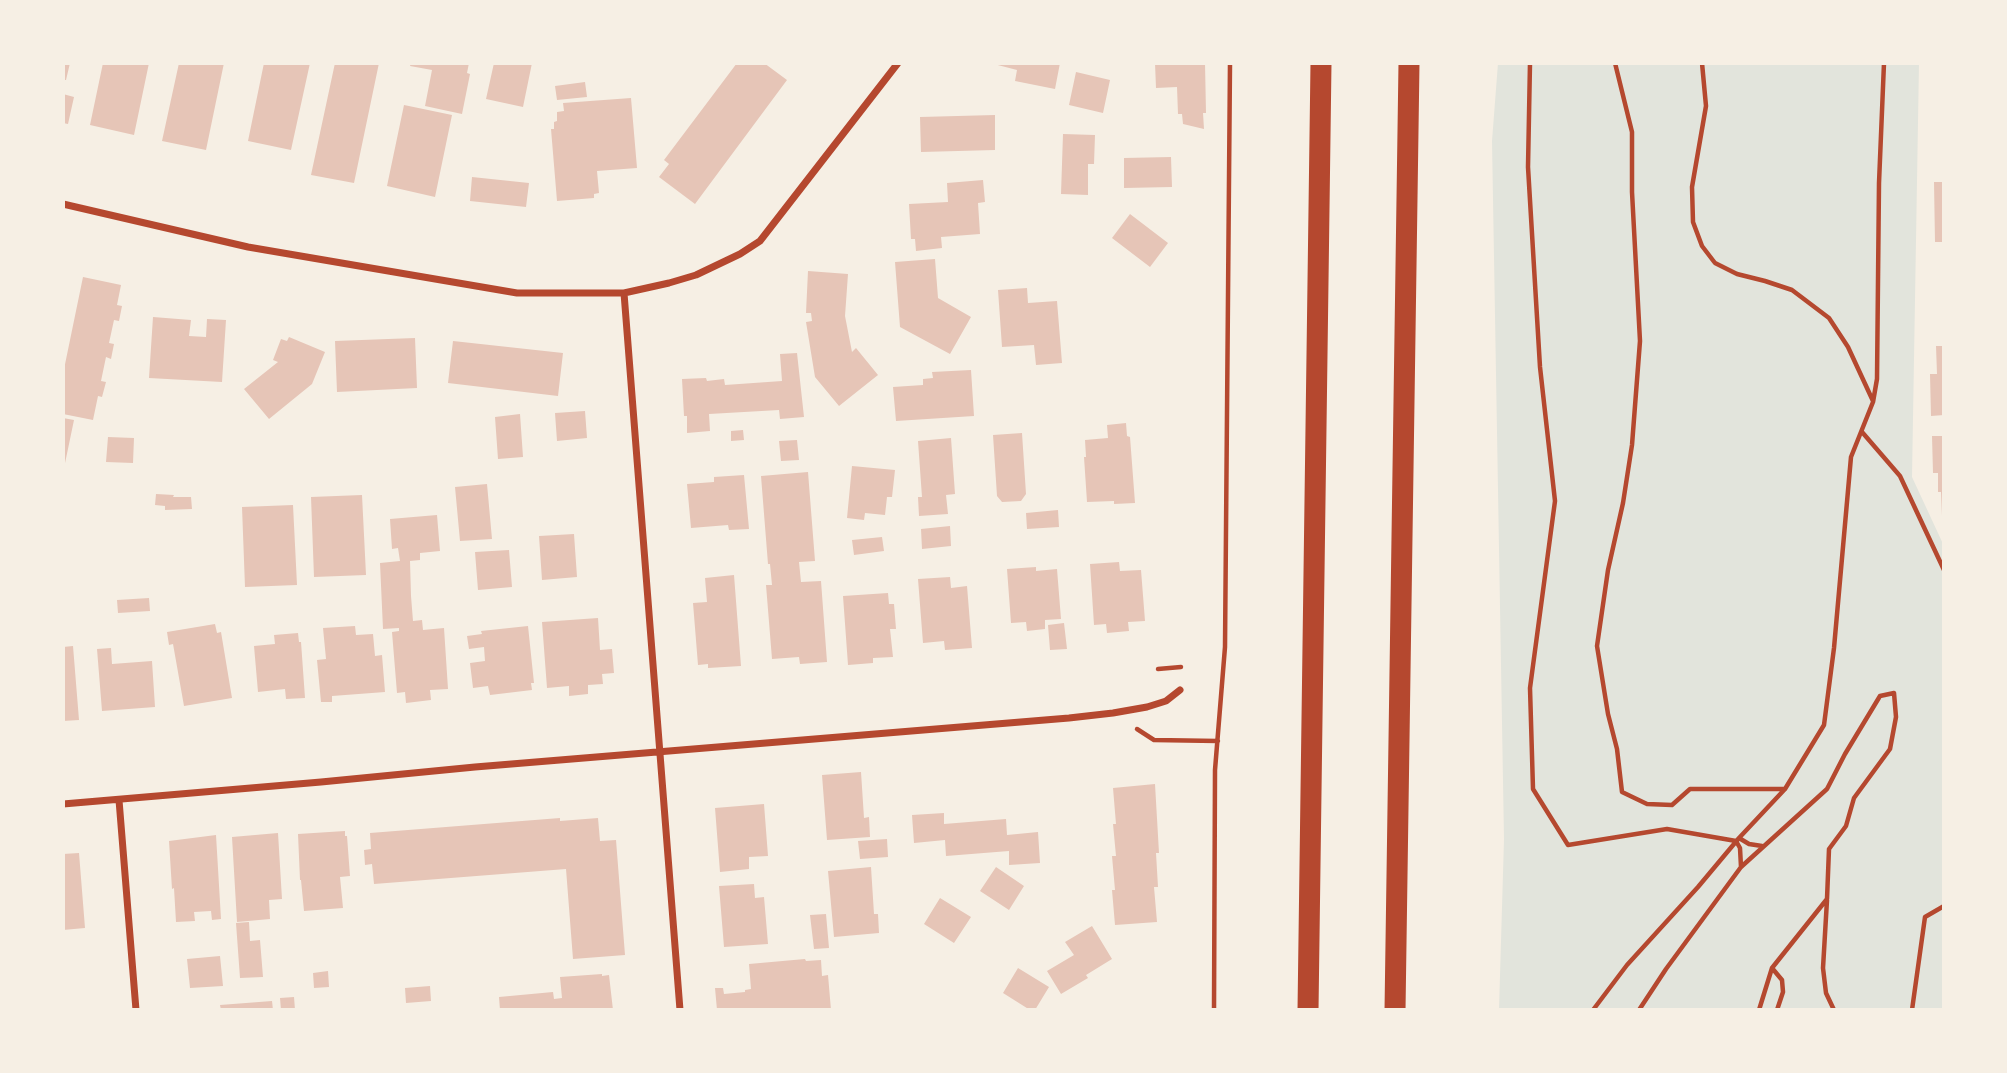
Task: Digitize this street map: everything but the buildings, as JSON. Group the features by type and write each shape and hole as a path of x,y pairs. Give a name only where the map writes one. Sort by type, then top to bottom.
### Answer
{"highway":[{"path":"1308,1010 1321,63"},
{"path":"1395,1010 1409,63"}],"street":[{"path":"63,204 248,247 517,293 624,293 696,275 760,241 898,63"},
{"path":"624,293 680,1010"},
{"path":"63,804 1113,713 1166,701 1180,690"},
{"path":"119,800 136,1010"}],"path":[{"path":"1214,1010 1215,771 1225,647 1230,63"},
{"path":"1530,63 1528,167 1540,367 1555,501 1530,688 1533,789 1568,845 1667,830 1763,846"},
{"path":"1615,63 1632,131 1632,192 1640,341 1630,457 1608,570 1597,646 1608,714 1617,749 1622,792 1647,804 1672,805 1690,789 1785,789"},
{"path":"1702,63 1706,106 1692,187 1693,222 1702,246 1715,263 1737,274 1792,290 1829,318 1848,347 1873,401"},
{"path":"1593,1010 1627,965 1785,789 1824,725 1851,457 1873,401 1877,379 1879,183 1884,63"},
{"path":"1862,432 1900,476 1944,570"},
{"path":"1158,669 1181,667"},
{"path":"1639,1010 1741,866 1827,789 1880,696 1894,693 1896,717 1890,749 1854,799 1846,826 1829,849 1823,968 1826,993 1834,1010"},
{"path":"1113,713 1154,740 1218,741"},
{"path":"1737,840 1741,866"},
{"path":"1759,1010 1772,968 1827,899"},
{"path":"1912,1010 1925,917 1944,906"},
{"path":"1772,968 1782,980 1783,992 1777,1010"}],"shaded area":[{"path":"1498,63 1919,63 1912,477 1944,546 1944,1010 1499,1010 1504,839 1492,141"}]}
